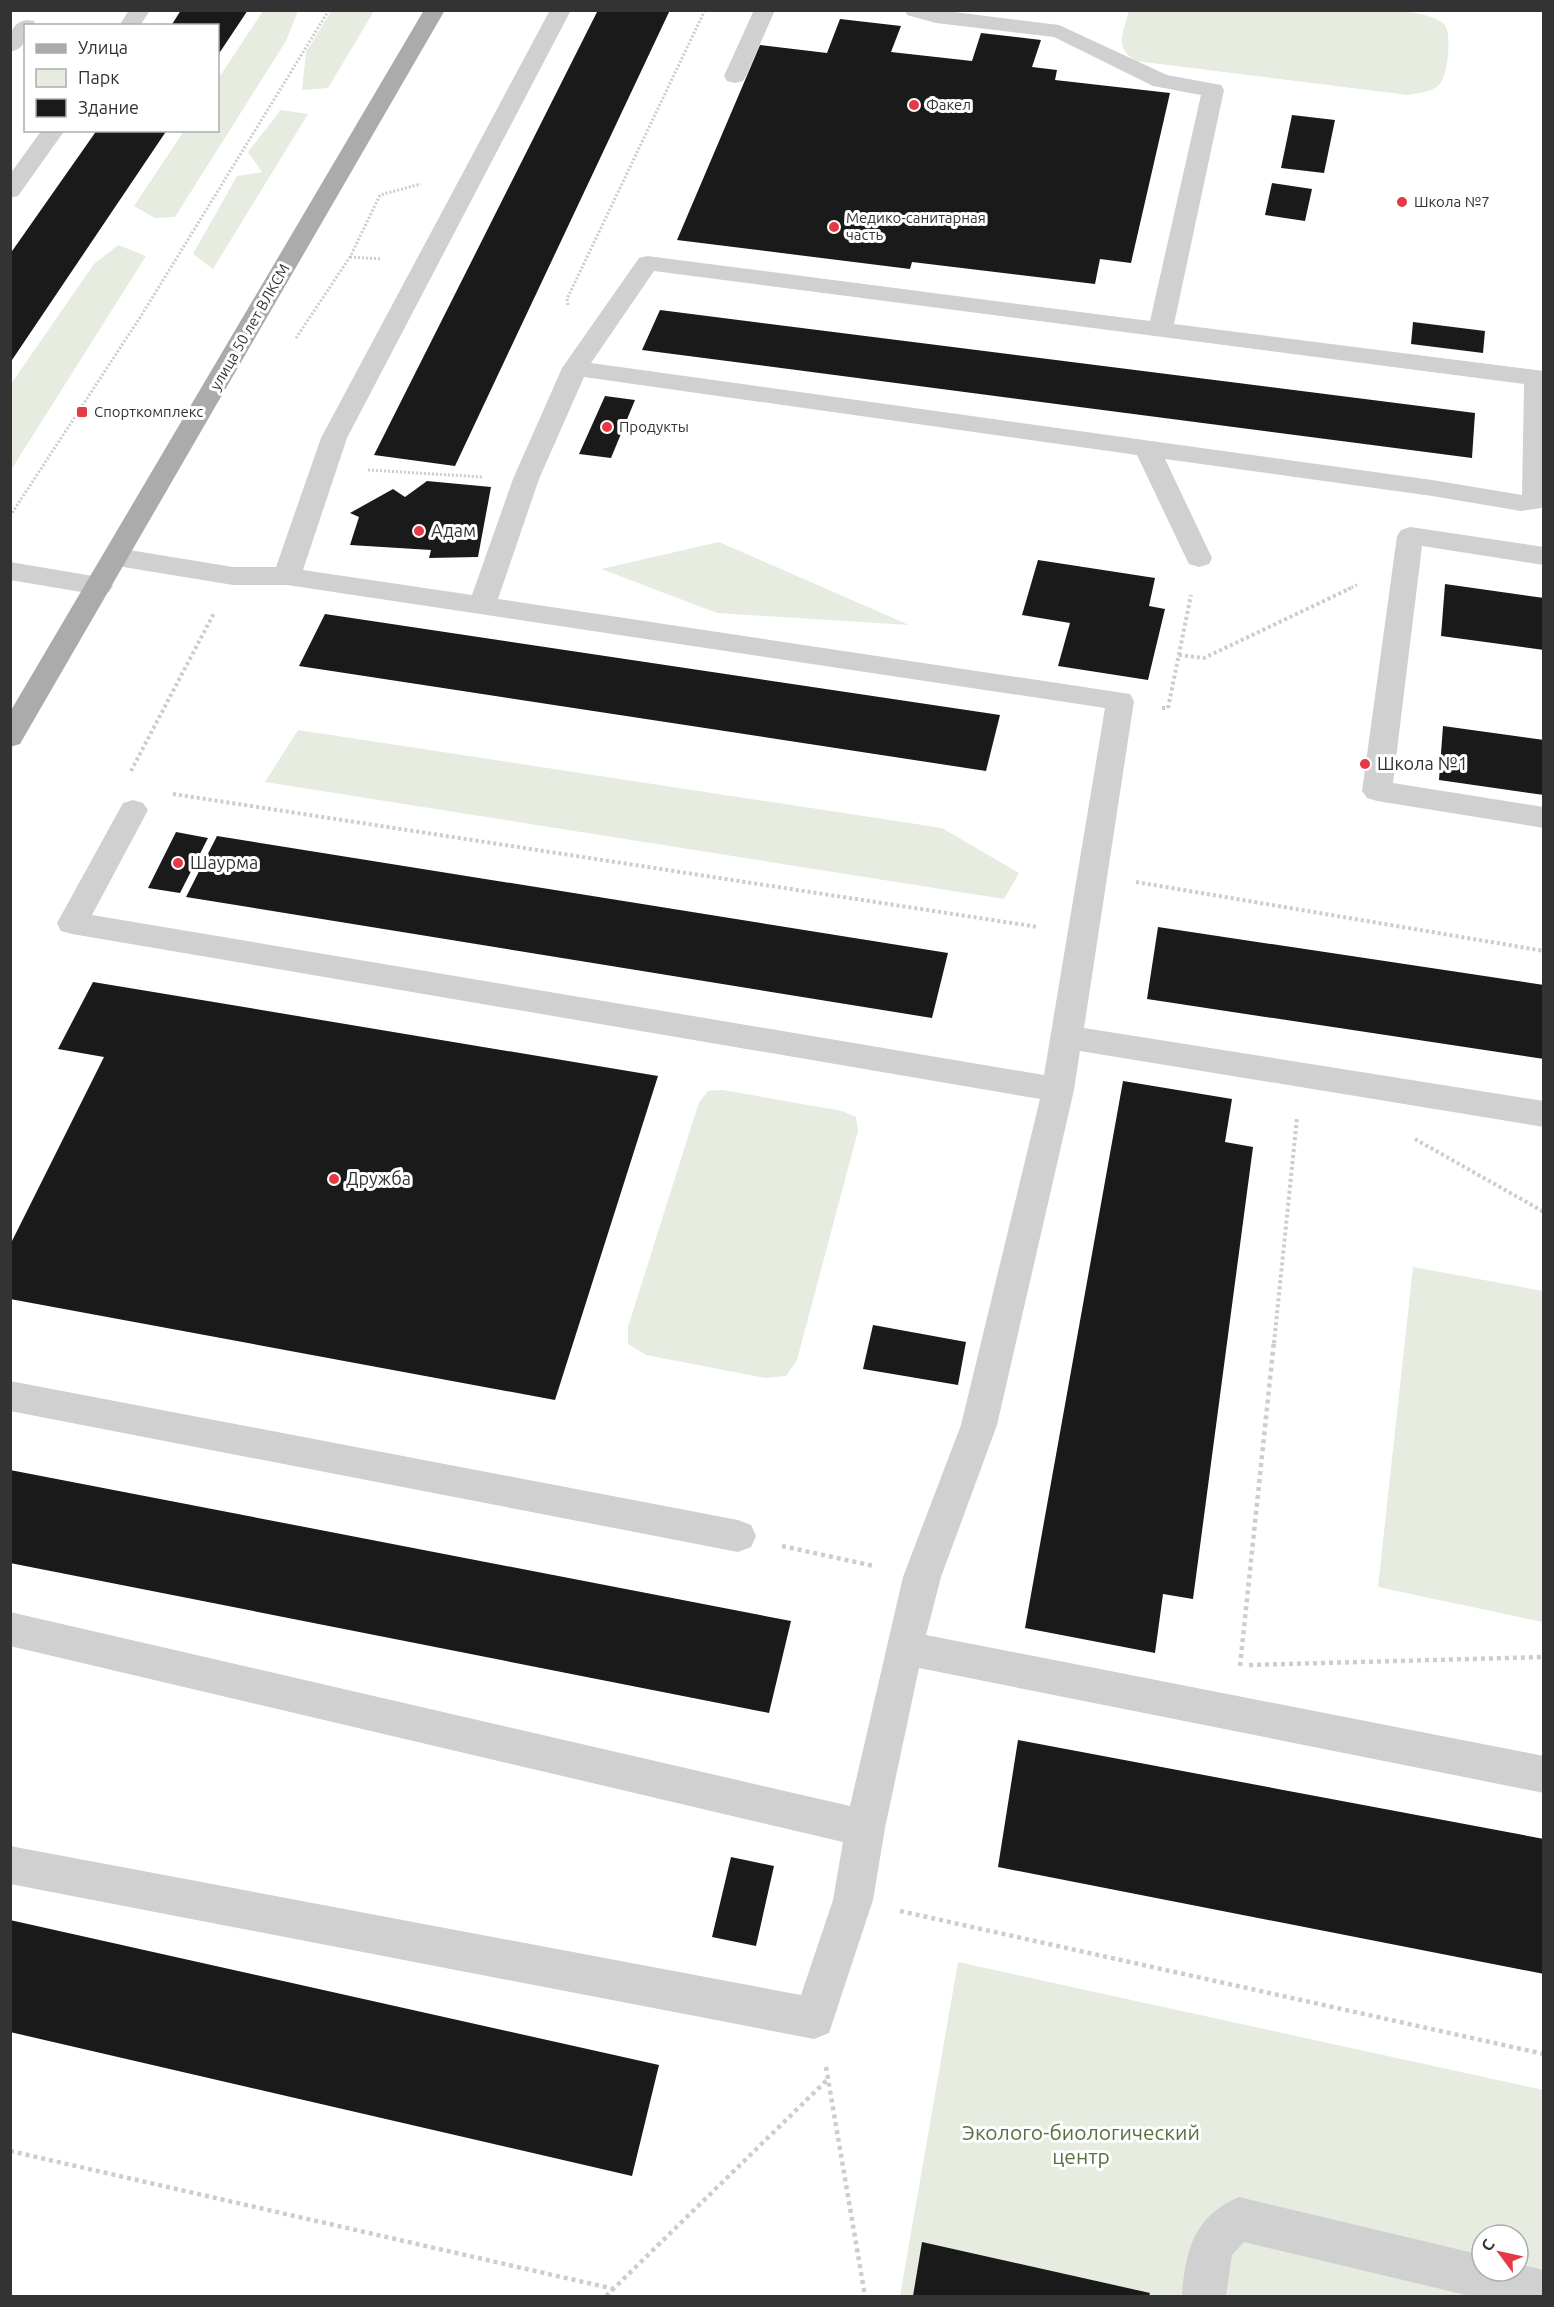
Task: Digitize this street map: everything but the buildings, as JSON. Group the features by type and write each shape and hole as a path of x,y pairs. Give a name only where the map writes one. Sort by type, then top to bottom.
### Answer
{"main road":[{"name":"улица 50 лет ВЛКСМ","path":"10,737 435,10"}],"lane":[{"path":"27,24 37,10"},
{"path":"130,24 140,10"},
{"path":"287,576 334,438 561,10"},
{"path":"735,76 765,10"},
{"path":"915,10 936,17 1059,31 1161,81 1213,90 1160,330"},
{"path":"10,45 24,28"},
{"path":"10,191 53,132"},
{"path":"482,605 526,479 575,368 647,263 1540,379 1535,497 1532,502 1521,503 1432,488 575,368"},
{"path":"1147,448 1199,558"},
{"path":"1429,539 1432,488"},
{"path":"1544,556 1410,537 1377,791 1544,818"},
{"path":"10,1865 814,2019 853,1900 865,1828 904,1648 922,1577 979,1425 1058,1090 1120,701 287,576 233,576 117,557"},
{"path":"10,571 99,586"},
{"path":"133,810 72,923 1058,1090"},
{"path":"1066,1038 1544,1114"},
{"path":"10,1396 738,1536"},
{"path":"10,1629 865,1828"},
{"path":"904,1648 1544,1775"},
{"path":"1204,2296 1210,2253 1217,2236 1224,2228 1239,2219 1544,2292"}],"path":[{"path":"10,516 141,316 329,10"},
{"path":"575,368 567,298 705,10"},
{"path":"296,338 350,257 380,195 423,183"},
{"path":"350,257 393,260"},
{"path":"324,468 526,479"},
{"path":"1120,701 1168,708 1199,558"},
{"path":"1179,655 1204,658 1406,562"},
{"path":"170,794 1083,934"},
{"path":"1092,874 1544,951"},
{"path":"1234,1714 1302,1074"},
{"path":"1412,1137 1544,1212"},
{"path":"738,1536 922,1577"},
{"path":"1240,1665 1544,1657"},
{"path":"853,1900 1544,2054"},
{"path":"814,2019 829,2078 865,2296"},
{"path":"606,2296 829,2078"},
{"path":"10,2151 614,2289"}],"green space":[{"path":"332,10 374,11 328,88 302,90 306,52"},
{"path":"1129,10 1393,11 1419,14 1432,17 1446,27 1449,43 1447,63 1439,85 1428,91 1408,95 1136,61 1129,56 1122,45"},
{"path":"263,11 298,11 286,41 175,217 155,218 134,206 183,132 219,132 219,77"},
{"path":"281,110 308,114 213,269 193,254 237,176 262,172 248,152"},
{"path":"118,245 146,256 11,470 11,384 94,264"},
{"path":"719,542 909,625 717,613 601,569"},
{"path":"298,730 942,828 1019,873 1004,899 265,782"},
{"path":"723,1090 842,1111 856,1117 858,1131 797,1360 786,1376 765,1378 646,1355 628,1344 628,1327 699,1102 708,1091"},
{"path":"1413,1267 1543,1291 1543,1622 1378,1587"},
{"name":"Эколого-биологический центр","path":"958,1962 1543,2090 1543,2296 900,2296"}],"place":[{"name":"Факел","path":"914,105"},
{"name":"Школа №7","path":"1402,202"},
{"name":"Медико-санитарная часть","path":"834,227"},
{"name":"Спорткомплекс","path":"82,412"},
{"name":"Продукты","path":"607,427"},
{"name":"Адам","path":"419,531"},
{"name":"Школа №1","path":"1365,764"},
{"name":"Шаурма","path":"178,863"},
{"name":"Дружба","path":"334,1179"}]}
